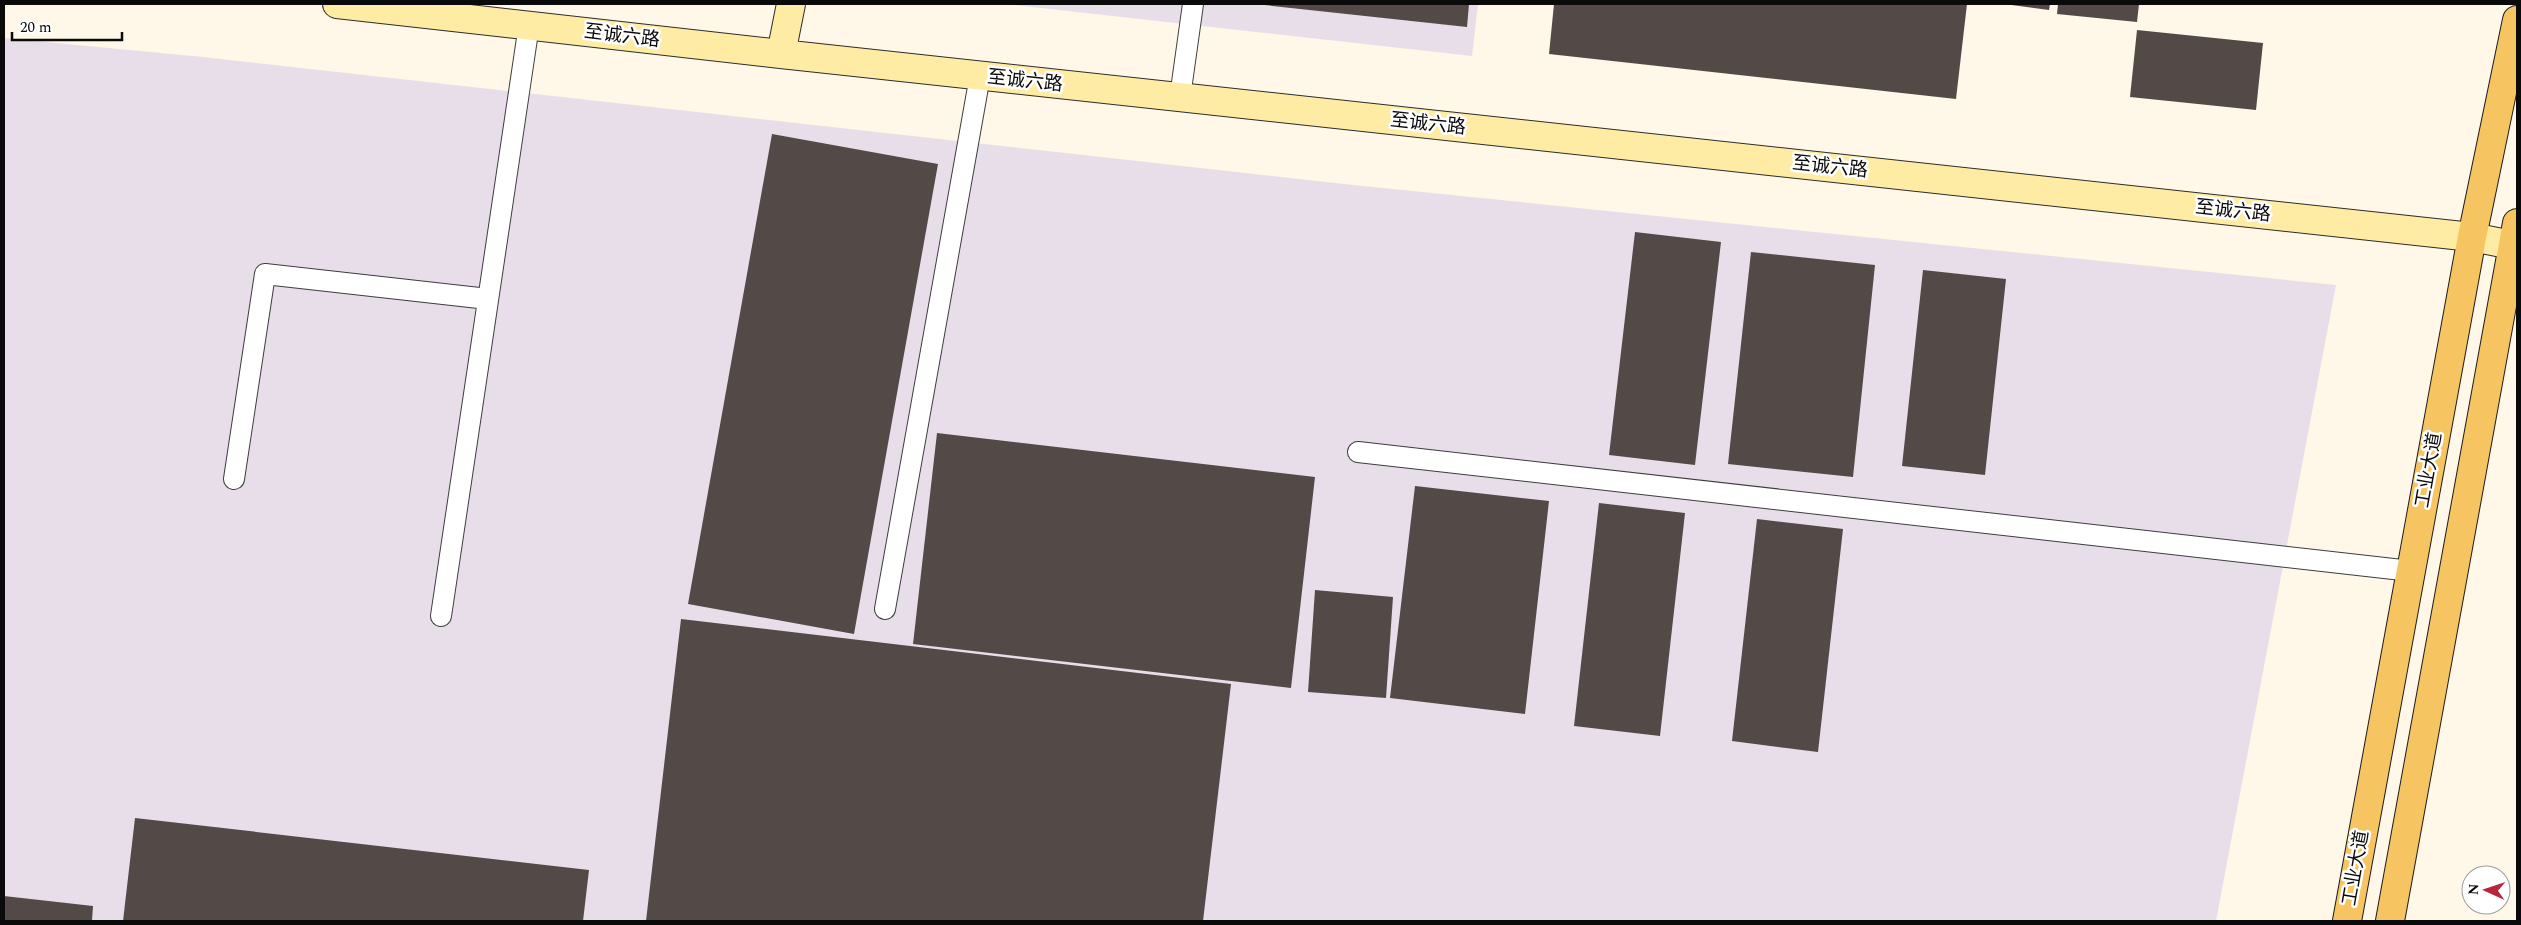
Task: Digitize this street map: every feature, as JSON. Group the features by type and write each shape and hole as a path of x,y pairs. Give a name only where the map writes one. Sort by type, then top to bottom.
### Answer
{"main road":[{"name":"至诚六路","path":"337,4 980,76 2472,237 2516,238"},
{"path":"782,54 791,4"},
{"name":"工业大道","path":"2346,921 2472,237 2517,20"},
{"path":"2390,921 2516,238"}],"lane":[{"path":"1180,97 1193,4"},
{"path":"441,616 528,25"},
{"path":"884,609 980,76"},
{"path":"234,479 265,274 488,299"},
{"path":"1358,452 2411,571"}],"shaded area":[{"path":"1004,4 1478,4 1472,56"},
{"path":"4,38 203,57 1353,185 2336,285 2216,921 4,921"}],"building":[{"path":"1255,4 1469,4 1467,27"},
{"path":"1554,4 1967,4 1956,99 1549,54"},
{"path":"2004,4 2050,4 2049,10"},
{"path":"2058,4 2139,4 2137,22 2057,14"},
{"path":"2137,30 2263,43 2256,110 2130,97"},
{"path":"772,134 938,164 854,634 688,604"},
{"path":"1635,232 1721,242 1695,465 1609,455"},
{"path":"1751,252 1875,265 1853,477 1728,464"},
{"path":"1923,270 2006,279 1985,475 1902,466"},
{"path":"937,433 1315,477 1291,688 913,644"},
{"path":"1415,486 1549,501 1525,714 1390,698"},
{"path":"1599,503 1685,513 1660,736 1574,726"},
{"path":"1757,519 1843,529 1818,752 1732,741"},
{"path":"1315,590 1393,597 1386,698 1308,692"},
{"path":"681,619 1231,684 1203,921 646,921"},
{"path":"135,818 589,870 583,921 123,921"},
{"path":"4,896 93,906 92,921 4,921"}]}
